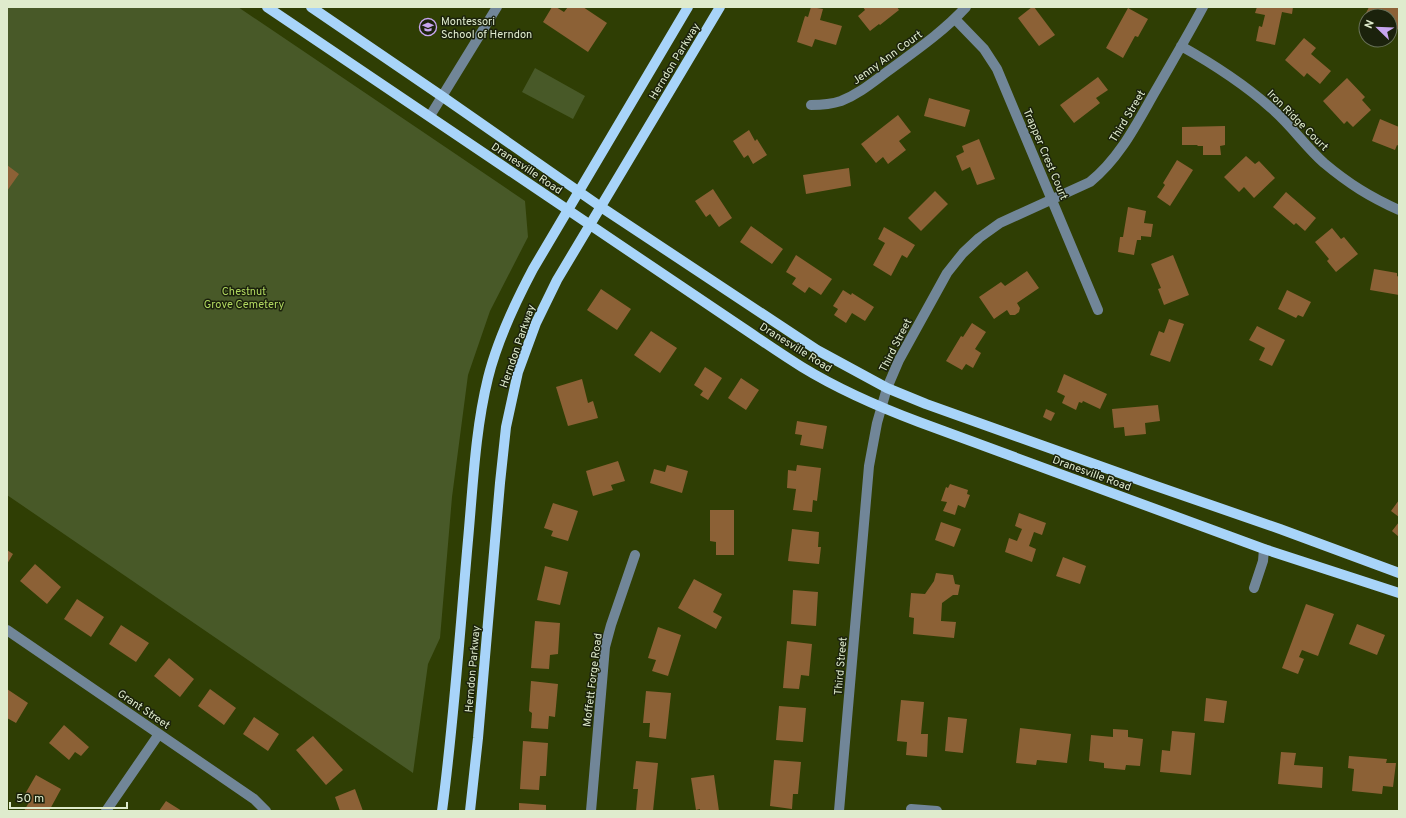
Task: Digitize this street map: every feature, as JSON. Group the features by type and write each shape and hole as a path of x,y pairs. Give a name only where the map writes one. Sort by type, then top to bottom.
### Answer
{"main road":[{"name":"Dranesville Road","path":"267,7 802,367 882,408 1264,549 1399,593"},
{"name":"Dranesville Road","path":"311,7 443,96 601,207 817,350 888,388 926,404 1146,483 1280,529 1399,573"},
{"name":"Herndon Parkway","path":"442,811 453,715 478,431 488,376 520,294 533,269 688,7"},
{"name":"Herndon Parkway","path":"470,811 478,738 502,455 511,402 521,365 544,305 557,280 720,7"}],"street":[{"path":"430,116 496,7"},
{"name":"Jenny Ann Court","path":"811,105 822,105 840,101 856,94 932,39 966,7"},
{"name":"Third Street","path":"839,811 869,466 875,430 888,388 899,360 947,273 963,253 1000,223 1090,182 1103,171 1121,150 1136,126 1203,7"},
{"name":"Trapper Crest Court","path":"955,19 984,49 997,69 1098,310"},
{"name":"Iron Ridge Court","path":"1181,46 1242,83 1273,109 1324,162 1354,186 1374,199 1399,210"},
{"path":"1254,588 1263,561 1264,549"},
{"name":"Moffett Forge Road","path":"591,811 605,647 635,555"},
{"name":"Grant Street","path":"7,630 254,800 266,811"},
{"path":"106,811 159,734"},
{"path":"911,809 937,811"}],"green space":[{"name":"Chestnut Grove Cemetery","path":"7,7 238,7 525,201 528,237 490,311 468,375 452,497 440,638 428,664 413,773 7,495"},
{"path":"535,68 585,96 573,119 522,92"}],"building":[{"path":"552,7 556,7 564,12 568,7 583,7 607,23 588,52 543,22"},
{"path":"811,7 823,9 820,20 842,26 836,45 815,39 812,47 797,42 805,16 808,17"},
{"path":"863,7 897,7 899,10 870,31 858,16 865,10"},
{"path":"1034,7 1055,35 1039,46 1018,18"},
{"path":"1257,7 1293,7 1292,14 1282,12 1275,45 1256,41 1259,26 1262,27 1265,15 1255,13"},
{"path":"1399,7 1399,30 1398,8 1368,8"},
{"path":"1128,8 1148,19 1138,37 1135,36 1123,58 1106,48"},
{"path":"1304,38 1316,48 1311,54 1331,71 1320,84 1307,73 1304,77 1285,60"},
{"path":"1098,77 1108,90 1096,98 1100,103 1074,123 1060,105"},
{"path":"1347,78 1365,97 1362,100 1371,110 1353,127 1347,121 1344,124 1323,101"},
{"path":"929,98 970,110 965,127 924,116"},
{"path":"898,115 911,132 899,141 906,150 888,164 883,157 876,163 861,144"},
{"path":"1380,119 1399,127 1399,146 1397,145 1395,150 1372,141"},
{"path":"1225,126 1225,145 1220,146 1221,155 1203,155 1203,146 1182,145 1182,127"},
{"path":"749,130 755,141 757,139 767,155 753,164 748,155 744,158 733,141"},
{"path":"979,139 995,179 977,185 970,167 962,171 956,156 964,152 962,146"},
{"path":"1246,156 1255,164 1259,161 1275,178 1254,198 1244,187 1239,192 1224,177"},
{"path":"1177,160 1193,170 1170,206 1157,197 1165,185 1163,183"},
{"path":"7,165 19,174 7,191"},
{"path":"849,168 851,186 806,194 803,175"},
{"path":"713,189 732,218 719,227 710,214 706,217 695,201"},
{"path":"935,191 948,204 921,231 908,218"},
{"path":"1286,192 1316,218 1305,231 1296,223 1294,225 1273,207"},
{"path":"1128,207 1146,211 1144,223 1153,224 1151,237 1141,236 1141,240 1137,240 1134,255 1118,252 1120,237 1123,237"},
{"path":"751,226 783,249 772,264 740,242"},
{"path":"884,227 915,245 907,258 902,255 891,276 873,265 885,243 878,239"},
{"path":"1332,228 1341,239 1344,237 1358,254 1336,272 1327,261 1329,259 1315,242"},
{"path":"796,255 832,279 821,295 809,287 805,293 792,284 796,278 786,272"},
{"path":"1173,255 1189,295 1164,305 1158,289 1161,288 1151,264"},
{"path":"1374,269 1397,273 1397,276 1399,277 1399,295 1370,290"},
{"path":"1027,271 1039,288 1017,303 1020,308 1019,312 1015,315 1010,315 1007,310 994,319 979,297 1001,282 1005,286"},
{"path":"601,289 631,309 617,330 587,310"},
{"path":"843,290 851,295 852,293 874,307 865,321 852,313 846,323 834,315 838,309 833,306"},
{"path":"1287,290 1311,302 1303,317 1298,315 1296,318 1278,309"},
{"path":"1169,319 1184,324 1170,362 1150,355 1159,331 1164,333"},
{"path":"972,323 986,332 975,349 981,353 973,368 966,364 962,370 946,361 961,336 963,337"},
{"path":"1257,326 1285,340 1272,366 1259,360 1265,348 1249,340"},
{"path":"651,331 677,348 660,373 634,355"},
{"path":"705,367 722,378 708,400 700,395 703,391 694,385"},
{"path":"1064,374 1107,394 1100,409 1083,401 1082,403 1079,402 1076,410 1062,403 1065,396 1057,392"},
{"path":"741,378 759,390 746,410 728,398"},
{"path":"582,379 588,403 593,401 598,418 568,426 556,387"},
{"path":"1158,405 1160,421 1145,423 1146,434 1125,436 1124,427 1114,428 1112,409"},
{"path":"1046,409 1055,413 1051,421 1043,417"},
{"path":"797,421 827,426 823,449 800,445 802,435 795,434"},
{"path":"618,461 625,481 611,485 613,490 593,496 586,471"},
{"path":"667,465 688,471 682,493 650,483 654,469 665,472"},
{"path":"797,465 821,468 817,501 813,500 812,512 793,510 796,489 787,488 788,470 796,471"},
{"path":"950,484 968,490 967,494 970,495 965,508 958,505 955,515 943,511 947,502 941,501 946,487 948,488"},
{"path":"1399,500 1399,517 1391,511"},
{"path":"553,503 578,511 568,541 551,536 553,531 544,528"},
{"path":"710,510 734,510 734,555 716,555 716,542 710,541"},
{"path":"1019,513 1046,523 1042,535 1034,532 1029,546 1036,549 1032,562 1005,552 1009,538 1017,541 1022,529 1015,526"},
{"path":"941,522 961,529 954,547 935,540"},
{"path":"1399,522 1399,537 1392,531"},
{"path":"792,529 819,532 818,547 821,547 819,564 788,561"},
{"path":"7,550 13,554 7,564"},
{"path":"1063,557 1086,566 1080,584 1056,576"},
{"path":"35,564 61,587 47,604 20,581"},
{"path":"545,566 568,572 560,605 537,600"},
{"path":"936,573 953,575 955,584 960,585 958,595 953,595 942,603 941,621 956,622 954,638 913,634 914,618 909,617 911,593 925,594 934,581"},
{"path":"694,579 722,594 713,612 722,617 716,629 678,608"},
{"path":"793,590 818,592 816,626 791,624"},
{"path":"77,599 104,617 91,637 64,619"},
{"path":"1306,604 1334,614 1318,656 1302,650 1299,657 1304,659 1298,674 1282,668"},
{"path":"535,621 560,623 558,654 550,655 549,669 531,668"},
{"path":"1357,624 1385,635 1377,655 1349,644"},
{"path":"121,625 149,643 136,662 109,644"},
{"path":"658,627 681,635 668,676 652,671 656,660 648,658"},
{"path":"787,641 812,644 809,676 801,675 799,689 783,688"},
{"path":"169,658 194,679 180,697 154,676"},
{"path":"531,681 558,684 555,717 549,716 548,729 531,728 532,713 529,711"},
{"path":"7,689 28,703 16,723 7,718"},
{"path":"210,689 236,708 224,725 198,706"},
{"path":"646,691 671,693 666,739 649,737 650,723 643,723"},
{"path":"1206,698 1227,701 1224,723 1204,721"},
{"path":"901,700 924,702 921,734 928,734 927,757 906,755 907,742 897,741"},
{"path":"779,706 806,708 803,742 776,740"},
{"path":"254,717 279,734 268,751 243,734"},
{"path":"948,717 967,719 963,753 945,751"},
{"path":"64,725 89,747 81,756 75,752 69,760 49,743"},
{"path":"1020,728 1071,734 1067,763 1037,760 1036,765 1016,763"},
{"path":"1113,729 1128,730 1128,737 1143,739 1140,766 1126,765 1125,770 1104,768 1104,763 1089,761 1091,735 1113,737"},
{"path":"1172,731 1195,733 1191,775 1160,772 1162,750 1170,751"},
{"path":"313,736 343,770 326,785 296,750"},
{"path":"523,741 548,743 546,776 540,776 539,790 520,789"},
{"path":"1281,752 1296,753 1294,765 1323,767 1322,788 1278,784"},
{"path":"1349,756 1387,759 1386,763 1396,763 1393,787 1383,786 1382,794 1352,791 1354,769 1348,768"},
{"path":"774,760 801,762 798,794 793,794 792,809 770,806"},
{"path":"636,761 658,763 653,811 636,811 638,789 633,789"},
{"path":"36,775 61,789 49,811 24,811 32,797 25,794"},
{"path":"714,775 719,811 696,810 691,778"},
{"path":"355,789 363,811 340,811 335,797"},
{"path":"166,801 182,811 159,811"},
{"path":"519,803 546,805 546,811 519,811"}],"place":[{"name":"Montessori School of Herndon","path":"428,27"}]}
